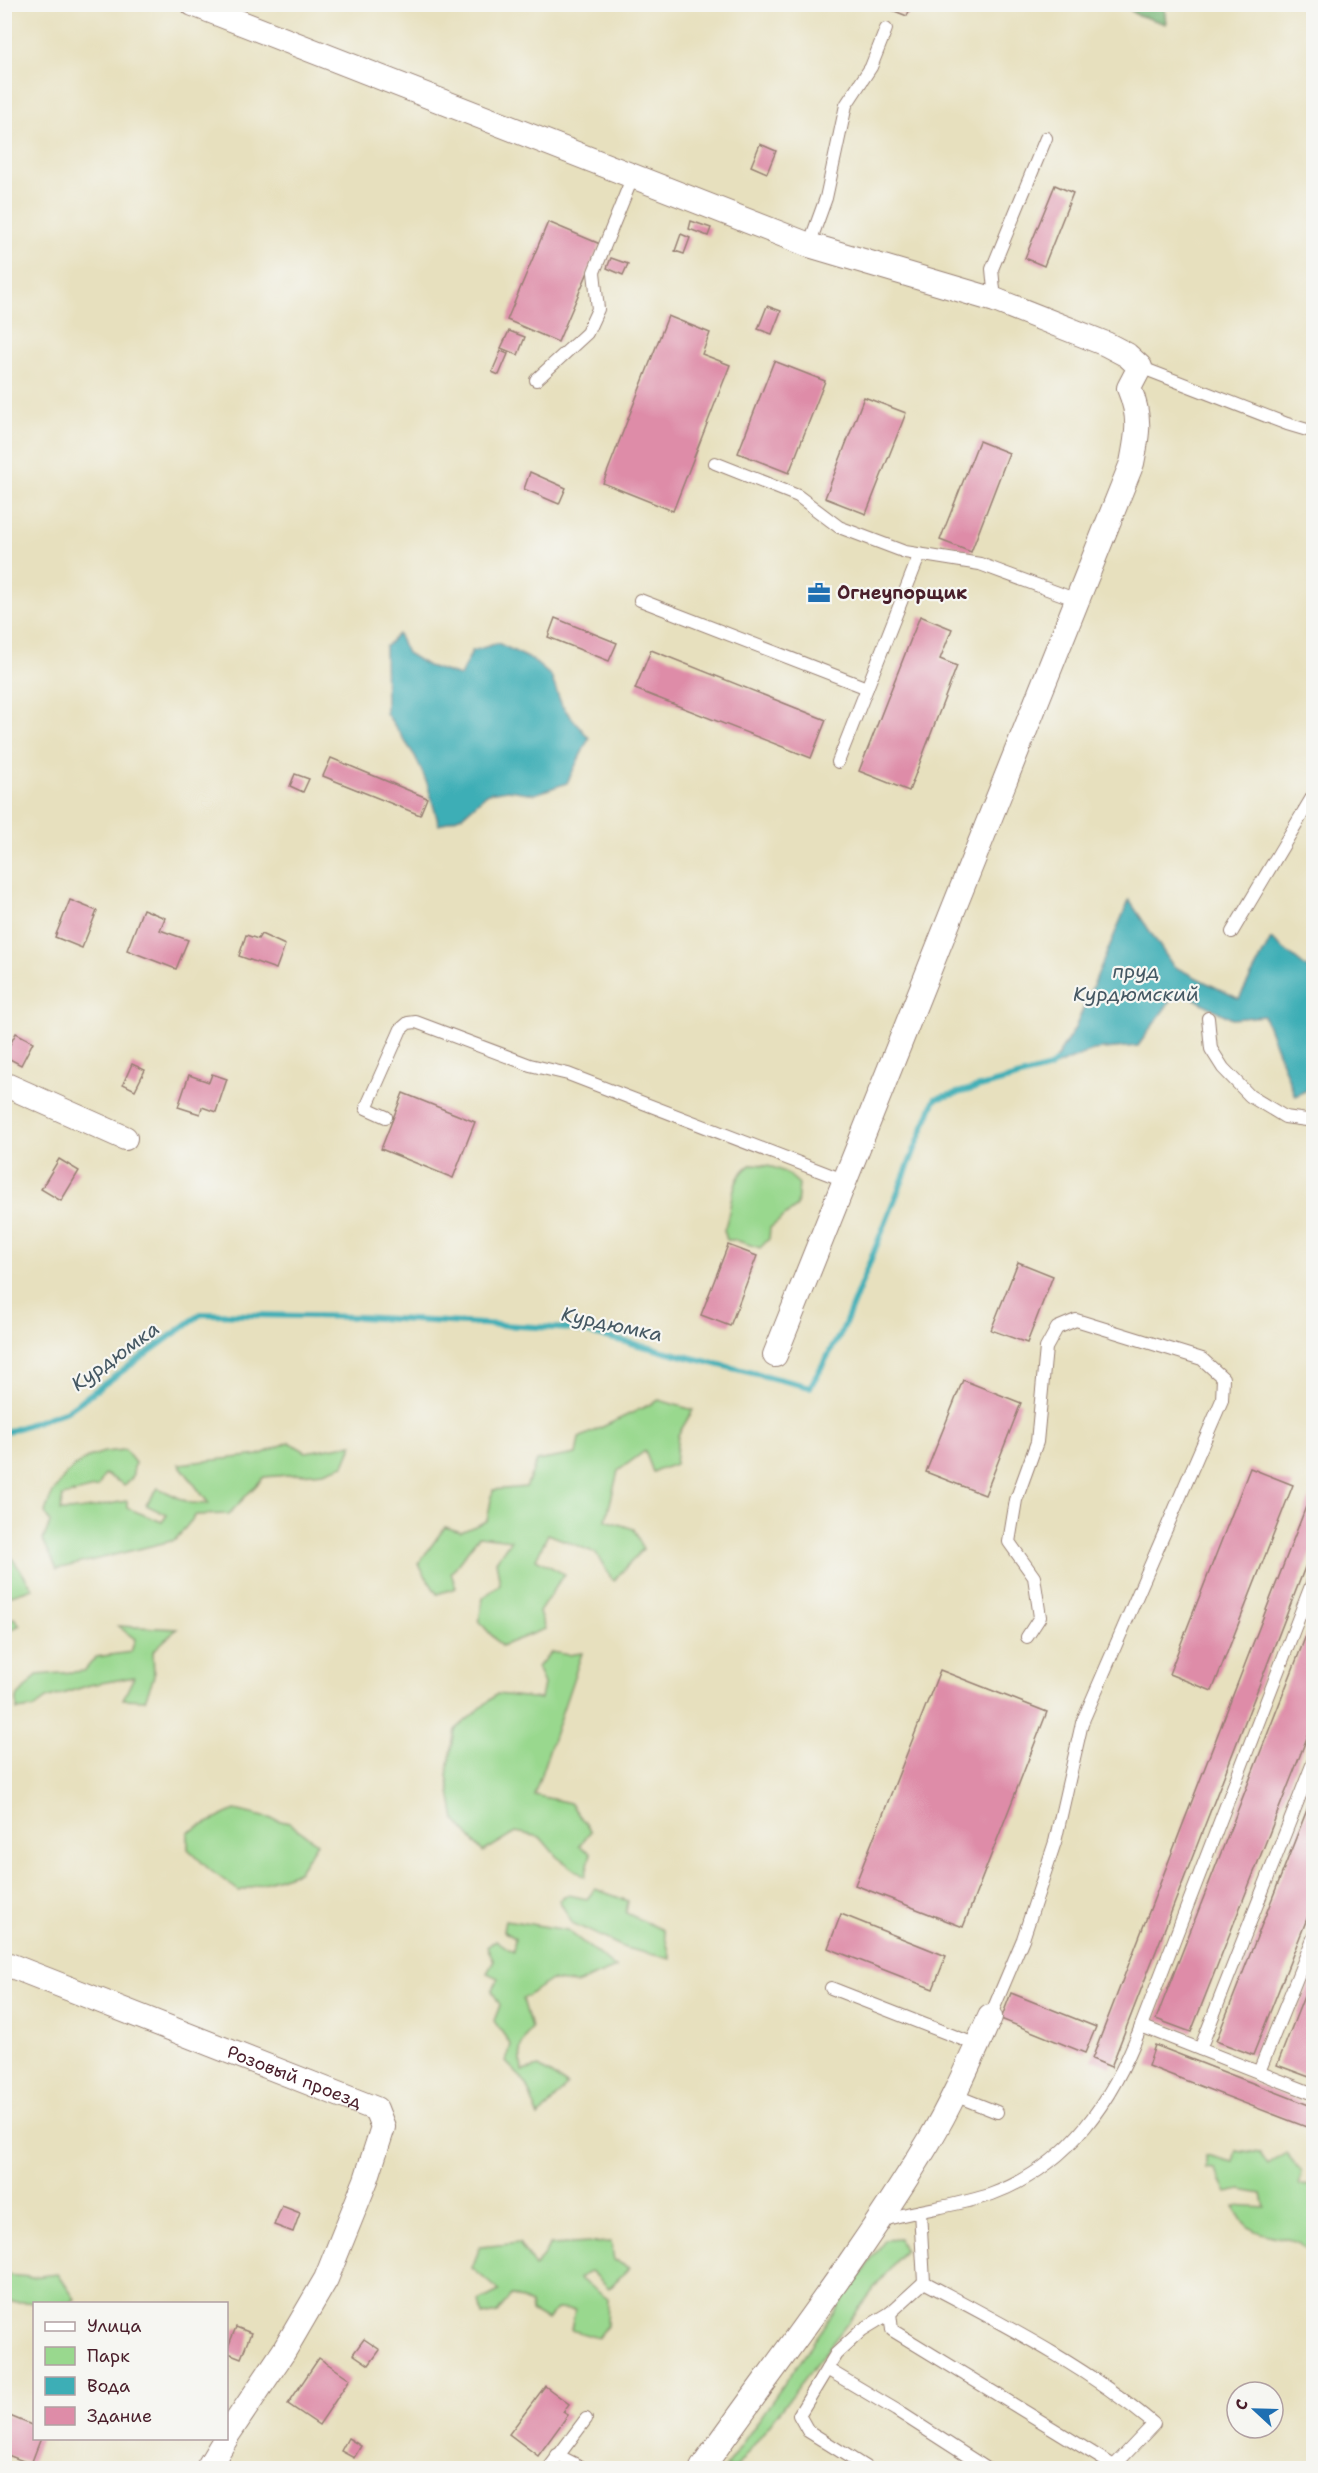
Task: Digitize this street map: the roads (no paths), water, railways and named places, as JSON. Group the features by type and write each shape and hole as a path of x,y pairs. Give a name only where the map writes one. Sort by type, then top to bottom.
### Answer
{"street":[{"path":"193,4 809,245 995,300 1106,344 1127,355 1140,367 1130,388 1137,407 1138,432 1132,463 775,1355"},
{"path":"4,1084 125,1138"},
{"name":"Розовый проезд","path":"4,1963 376,2109 383,2127 366,2180 326,2279 284,2351 228,2435"},
{"path":"702,2469 877,2223 928,2142 954,2095 990,2017"},
{"name":"Розовый проезд","path":"208,2469 225,2440"}],"lane":[{"path":"809,245 826,198 846,105 871,68 886,29"},
{"path":"995,300 992,268 1046,138"},
{"path":"536,380 587,333 598,309 594,272 633,176"},
{"path":"1140,367 1287,424 1314,432"},
{"path":"715,463 798,496 839,527 919,556 980,564 1077,600"},
{"path":"838,762 919,556"},
{"path":"640,600 867,688"},
{"path":"1232,932 1314,794"},
{"path":"1208,1018 1211,1049 1223,1068 1250,1096 1285,1117 1314,1121"},
{"path":"386,1117 366,1108 401,1029 408,1023 416,1022 530,1065 568,1074 846,1181"},
{"path":"990,2017 1023,1939 1055,1842 1082,1723 1222,1400 1223,1378 1202,1359 1076,1320 1057,1328 1046,1348 1037,1442 1016,1500 1009,1542 1034,1577 1040,1617 1027,1637"},
{"path":"877,2223 991,2194 1027,2177 1055,2157 1083,2131 1109,2096 1126,2066 1314,1578"},
{"path":"1200,2049 1314,1760"},
{"path":"1259,2072 1314,1936"},
{"path":"831,1988 977,2045"},
{"path":"1141,2026 1314,2094"},
{"path":"954,2095 998,2112"},
{"path":"920,2211 924,2282"},
{"path":"867,2469 808,2430 799,2415 836,2354 862,2330 890,2313 924,2282"},
{"path":"890,2313 892,2330 1114,2467 1154,2424 1123,2398 1038,2343 924,2282"},
{"path":"827,2369 896,2410 986,2469"},
{"path":"549,2469 557,2455 586,2419"},
{"path":"557,2455 583,2469"}],"water":[{"path":"398,634 407,653 428,666 460,676 472,651 498,643 532,660 551,676 562,706 589,738 567,783 535,794 508,790 488,793 462,816 439,825 427,783 415,756 386,713 385,647"},
{"name":"пруд Курдюмский","path":"1129,900 1173,966 1239,999 1271,939 1313,971 1313,1087 1295,1096 1264,1016 1232,1019 1178,990 1138,1046 1093,1050 1050,1068 1075,1028"}],"waterway":[{"name":"Курдюмка","path":"4,1433 67,1411 201,1314 360,1317 573,1329 810,1387 843,1329 935,1099 1050,1068 1056,1062"}],"place":[{"name":"Огнеупорщик","path":"819,593"}]}
